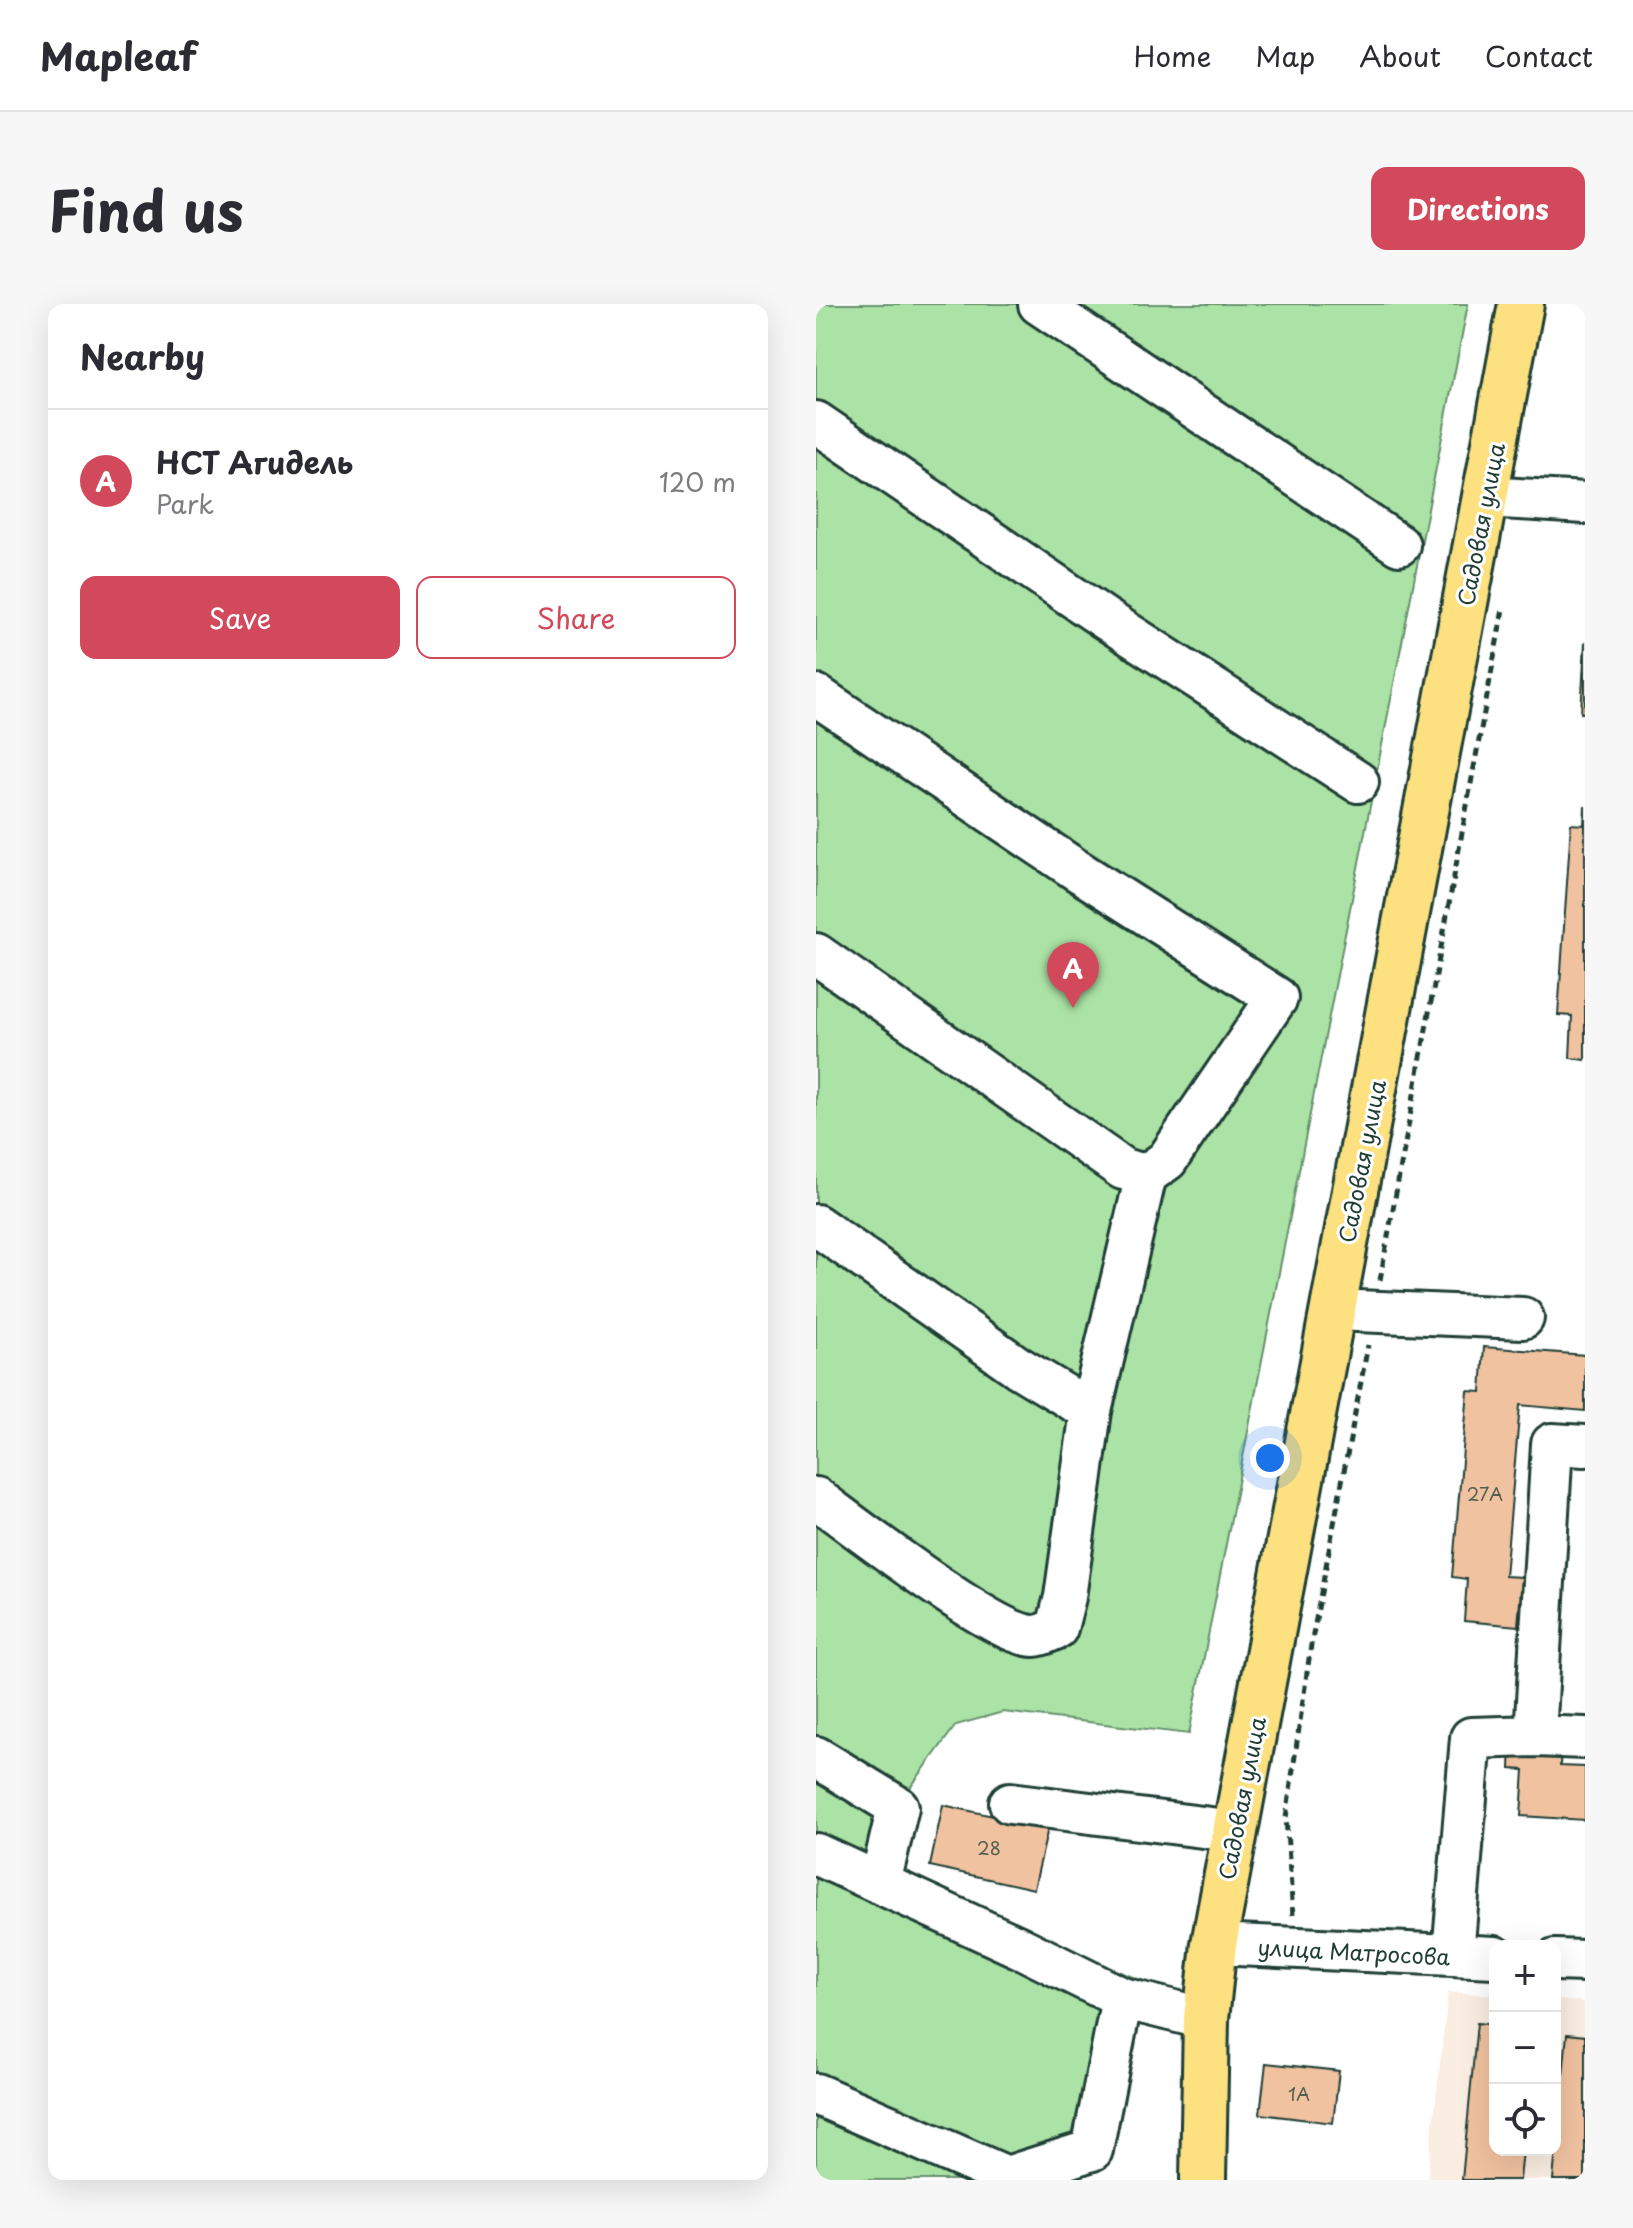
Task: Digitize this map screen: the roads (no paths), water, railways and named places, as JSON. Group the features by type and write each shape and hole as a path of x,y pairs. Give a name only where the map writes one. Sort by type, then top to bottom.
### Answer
{"main road":[{"name":"Садовая улица","path":"1203,2180 1206,2019 1214,1944 1235,1831 1354,1311 1485,497 1521,304"}],"street":[{"path":"1039,304 1399,545"},
{"path":"816,422 1104,618 1358,782"},
{"path":"1485,497 1585,503"},
{"path":"816,695 1075,869 1277,998 1167,1160 1146,1175 1091,1411 1065,1597 1057,1628 1034,1636 1002,1627 906,1564 816,1498"},
{"path":"816,954 1123,1169 1146,1175"},
{"path":"816,1225 1018,1367 1091,1411"},
{"path":"1354,1311 1523,1318"},
{"path":"1535,1736 1552,1444 1585,1446"},
{"path":"1453,1955 1471,1738 1585,1738"},
{"path":"816,1757 898,1807 880,1883"},
{"path":"1010,1803 1235,1831"},
{"path":"816,1854 1122,1998 1206,2019"},
{"name":"улица Матросова","path":"1214,1944 1489,1957"},
{"path":"1561,1960 1585,1961"},
{"path":"816,2094 1005,2179 1092,2150 1122,1998"}],"place":[{"name":"НСТ Агидель","path":"1073,1008"}]}
